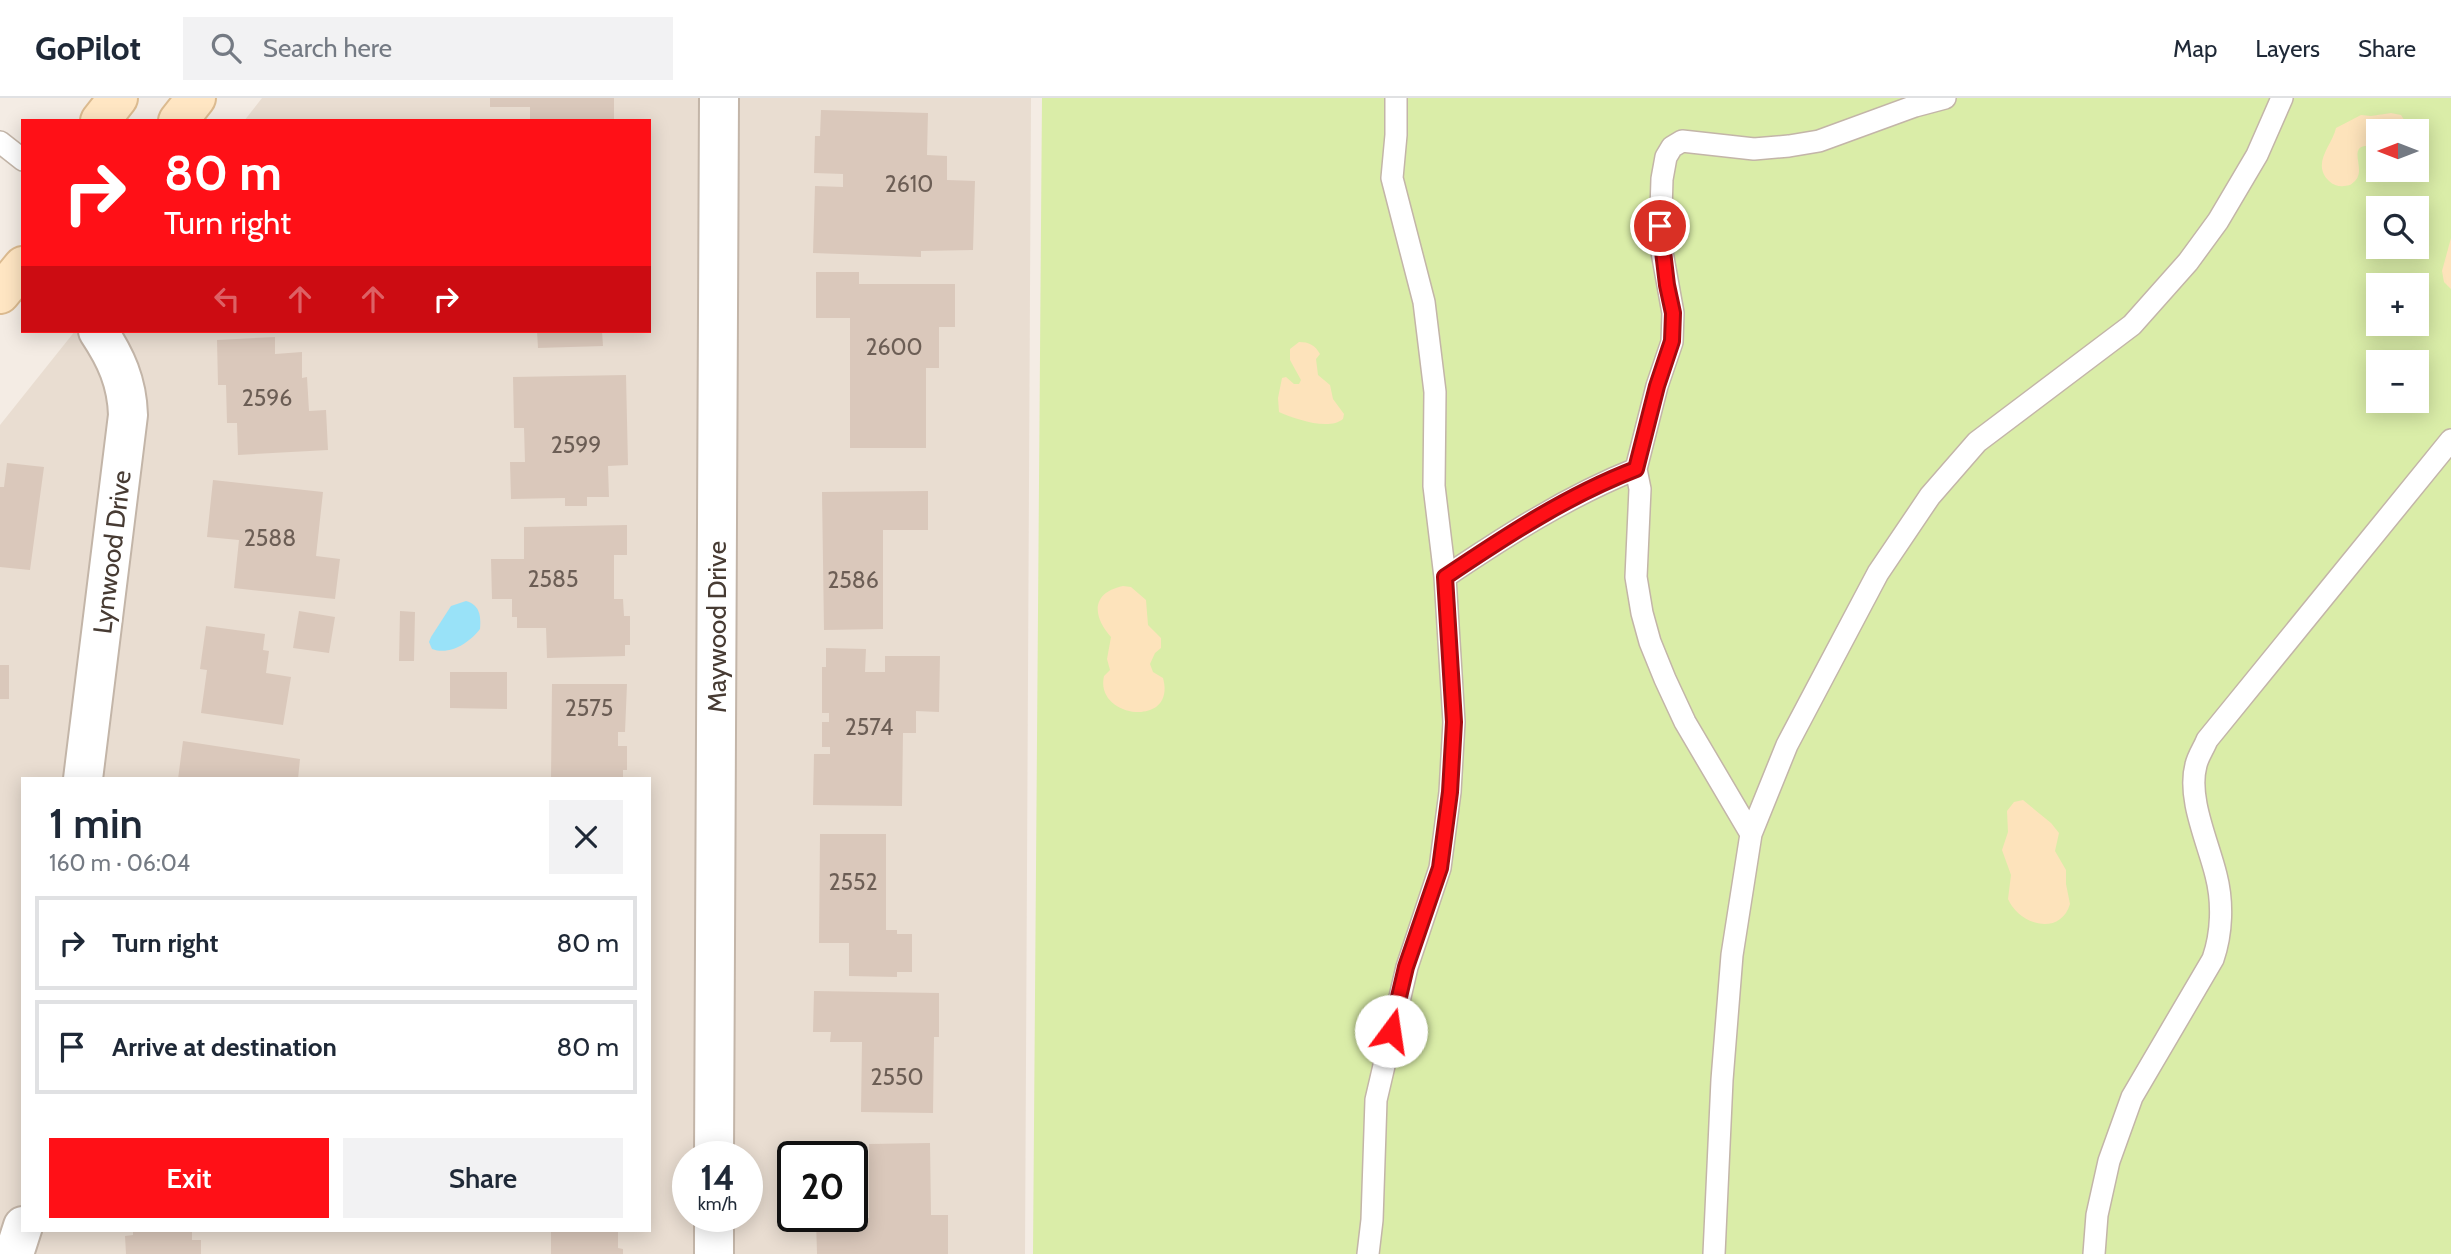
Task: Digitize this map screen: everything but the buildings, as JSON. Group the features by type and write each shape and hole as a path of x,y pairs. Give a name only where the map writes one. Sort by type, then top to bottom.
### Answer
{"main road":[{"path":"102,119 118,98"},
{"path":"180,119 196,98"},
{"path":"0,293 21,268"}],"street":[{"name":"Maywood Drive","path":"714,1141 719,98"},
{"name":"Lynwood Drive","path":"83,777 128,415 118,363 99,333"},
{"path":"14,1254 21,1232"},
{"path":"714,1232 714,1254"}],"lane":[{"path":"1368,1254 1372,1220 1376,1100 1406,967 1440,868 1450,792 1454,722 1445,577 1434,486 1435,391 1424,302 1392,178 1396,98"},
{"path":"1751,834 1685,722 1650,642 1636,578 1640,489 1636,469 1657,386 1672,341 1673,313 1660,241 1660,211 1666,157 1672,147 1682,141 1754,149 1819,141 1945,98"},
{"path":"1714,1254 1729,977 1751,834 1787,745 1878,573 1930,496 1977,442 2132,325 2188,262 2218,221 2256,155 2282,98"},
{"path":"0,142 21,158"},
{"path":"2094,1254 2097,1215 2109,1161 2132,1097 2213,959 2218,944 2221,927 2217,878 2195,799 2196,765 2207,740 2451,440"},
{"path":"1445,577 1506,536 1595,485 1636,469"}],"shaded area":[{"path":"262,98 1031,98 1025,1254 0,1254 0,425 73,333 651,333 651,119 246,119"}],"green space":[{"path":"1042,98 2451,98 2451,1254 1033,1254"}],"sand":[{"path":"2391,113 2401,115 2404,119 2366,119 2366,146 2358,151 2357,177 2350,185 2334,184 2324,174 2322,161 2336,128 2361,115"},
{"path":"2451,238 2451,289 2444,282 2442,271"},
{"path":"1299,342 1311,345 1320,354 1316,359 1318,375 1330,385 1333,399 1344,414 1343,419 1321,424 1279,412 1278,398 1282,378 1286,377 1294,384 1299,384 1301,380 1290,360 1290,349"},
{"path":"1123,586 1131,587 1146,600 1148,625 1161,638 1161,648 1155,653 1150,664 1153,672 1163,678 1164,694 1158,705 1148,711 1122,709 1111,701 1104,690 1104,676 1110,670 1107,659 1111,637 1101,622 1098,607 1105,594"},
{"path":"2023,800 2059,833 2055,851 2066,870 2070,904 2058,921 2049,924 2030,921 2013,908 2008,899 2011,875 2002,850 2008,832 2007,811 2014,802"}],"water":[{"path":"466,601 474,605 479,612 480,629 471,639 452,649 432,649 429,642 431,637 451,606"}],"route":[{"path":"1391,1031 1406,967 1440,868 1450,792 1454,722 1445,577 1506,536 1595,485 1636,469 1657,386 1672,341 1673,313 1660,241 1660,226"}]}
